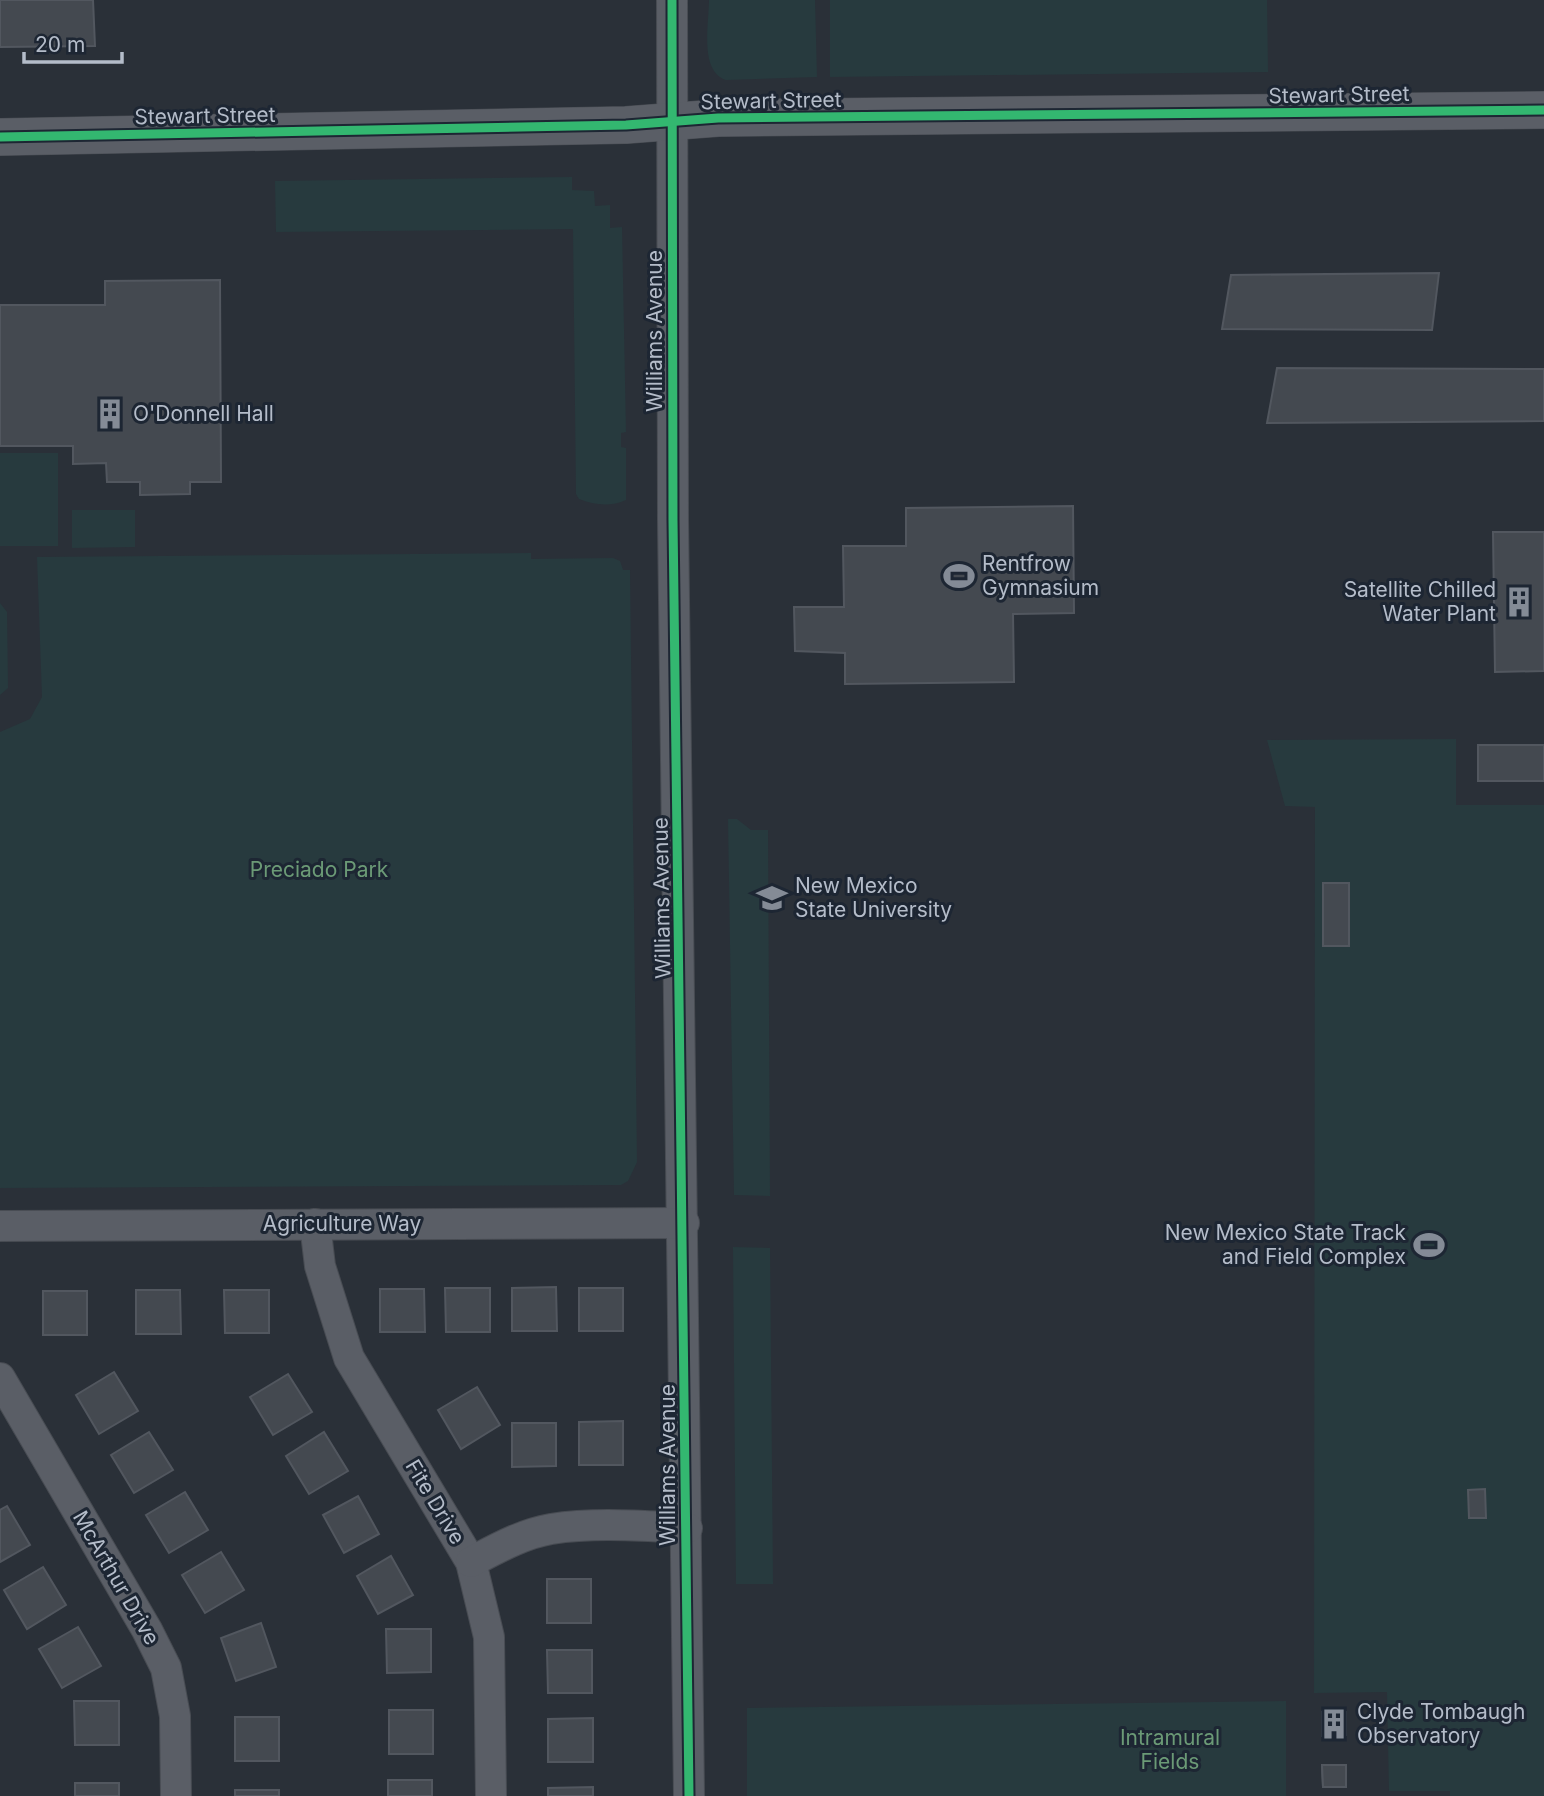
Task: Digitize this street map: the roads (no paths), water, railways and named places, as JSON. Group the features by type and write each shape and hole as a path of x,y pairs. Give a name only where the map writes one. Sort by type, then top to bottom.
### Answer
{"street":[{"name":"Williams Avenue","path":"672,0 688,1796"},
{"name":"Stewart Street","path":"0,137 671,122 726,118 1544,110"},
{"name":"Agriculture Way","path":"0,1226 684,1223"},
{"name":"Fite Drive","path":"315,1224 320,1266 349,1358 471,1562 489,1637 491,1796"},
{"name":"McArthur Drive","path":"0,1378 166,1668 175,1716 176,1796"},
{"path":"471,1562 509,1542 550,1529 620,1525 687,1528"}],"place":[{"name":"O'Donnell Hall","path":"110,414"},
{"name":"Rentfrow Gymnasium","path":"959,576"},
{"name":"Satellite Chilled Water Plant","path":"1519,602"},
{"name":"New Mexico State University","path":"772,898"},
{"name":"New Mexico State Track and Field Complex","path":"1429,1245"},
{"name":"Clyde Tombaugh Observatory","path":"1334,1724"}],"park label":[{"name":"Preciado Park","path":"319,870"},
{"name":"Intramural Fields","path":"1170,1750"}]}
